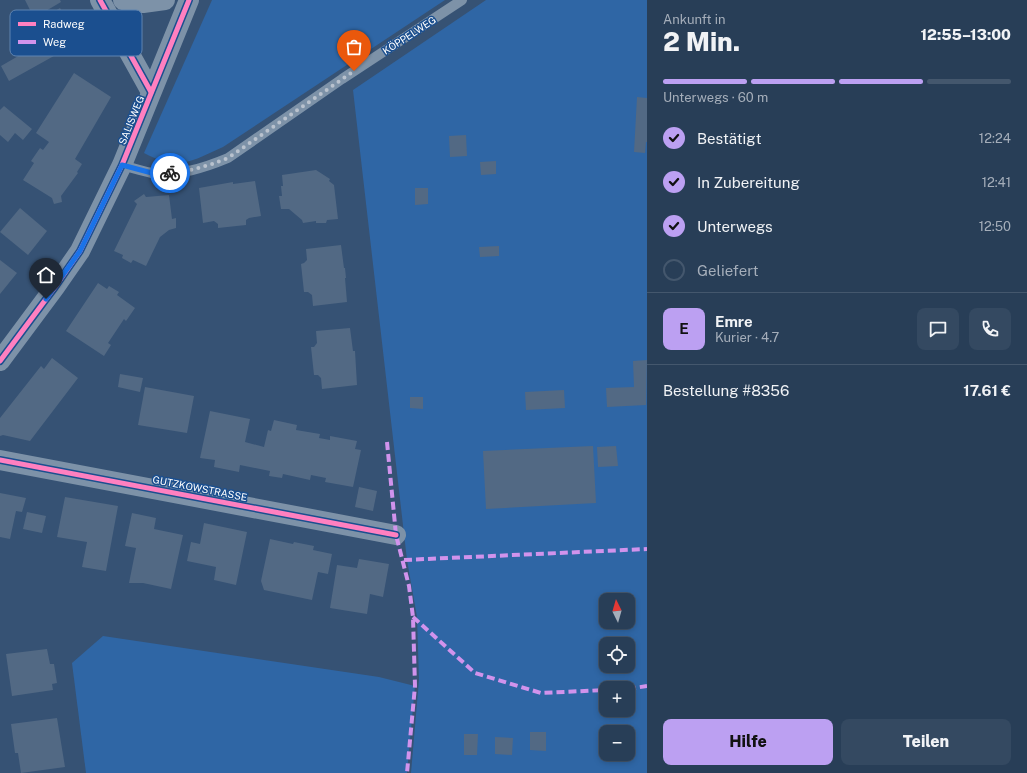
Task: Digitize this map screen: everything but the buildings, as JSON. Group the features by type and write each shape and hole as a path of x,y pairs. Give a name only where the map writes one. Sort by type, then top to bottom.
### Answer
{"street":[{"path":"100,0 106,10"},
{"path":"123,0 143,3 165,0"},
{"name":"SALISWEG","path":"0,361 80,251 122,165 189,0"},
{"path":"131,56 151,92"},
{"name":"GUTZKOWSTRASSE","path":"0,460 396,534"}],"lane":[{"name":"KÖPPELWEG","path":"122,165 152,173 167,174 188,172 228,158 342,79 462,0"}],"shaded area":[{"path":"212,0 445,0 223,147 202,157 184,162 175,163 156,159 144,153"},
{"path":"486,0 647,0 647,773 411,773 419,680 417,617 407,560 353,90"},
{"path":"103,636 379,677 415,686 407,773 86,773 72,663"}],"marked path":[{"path":"387,442 396,535 409,586 413,617 415,686 407,773"},
{"path":"404,560 647,549"},
{"path":"413,617 475,673 541,693 599,690"},
{"path":"635,688 647,686"}],"cycle path":[{"path":"100,0 106,10"},
{"path":"0,361 80,251 122,165 189,0"},
{"path":"131,56 151,92"},
{"path":"0,460 396,535"}],"way so far":[{"path":"170,173 188,172 228,158 354,71"}],"route":[{"path":"46,299 80,251 122,165 152,173 170,173"}]}
